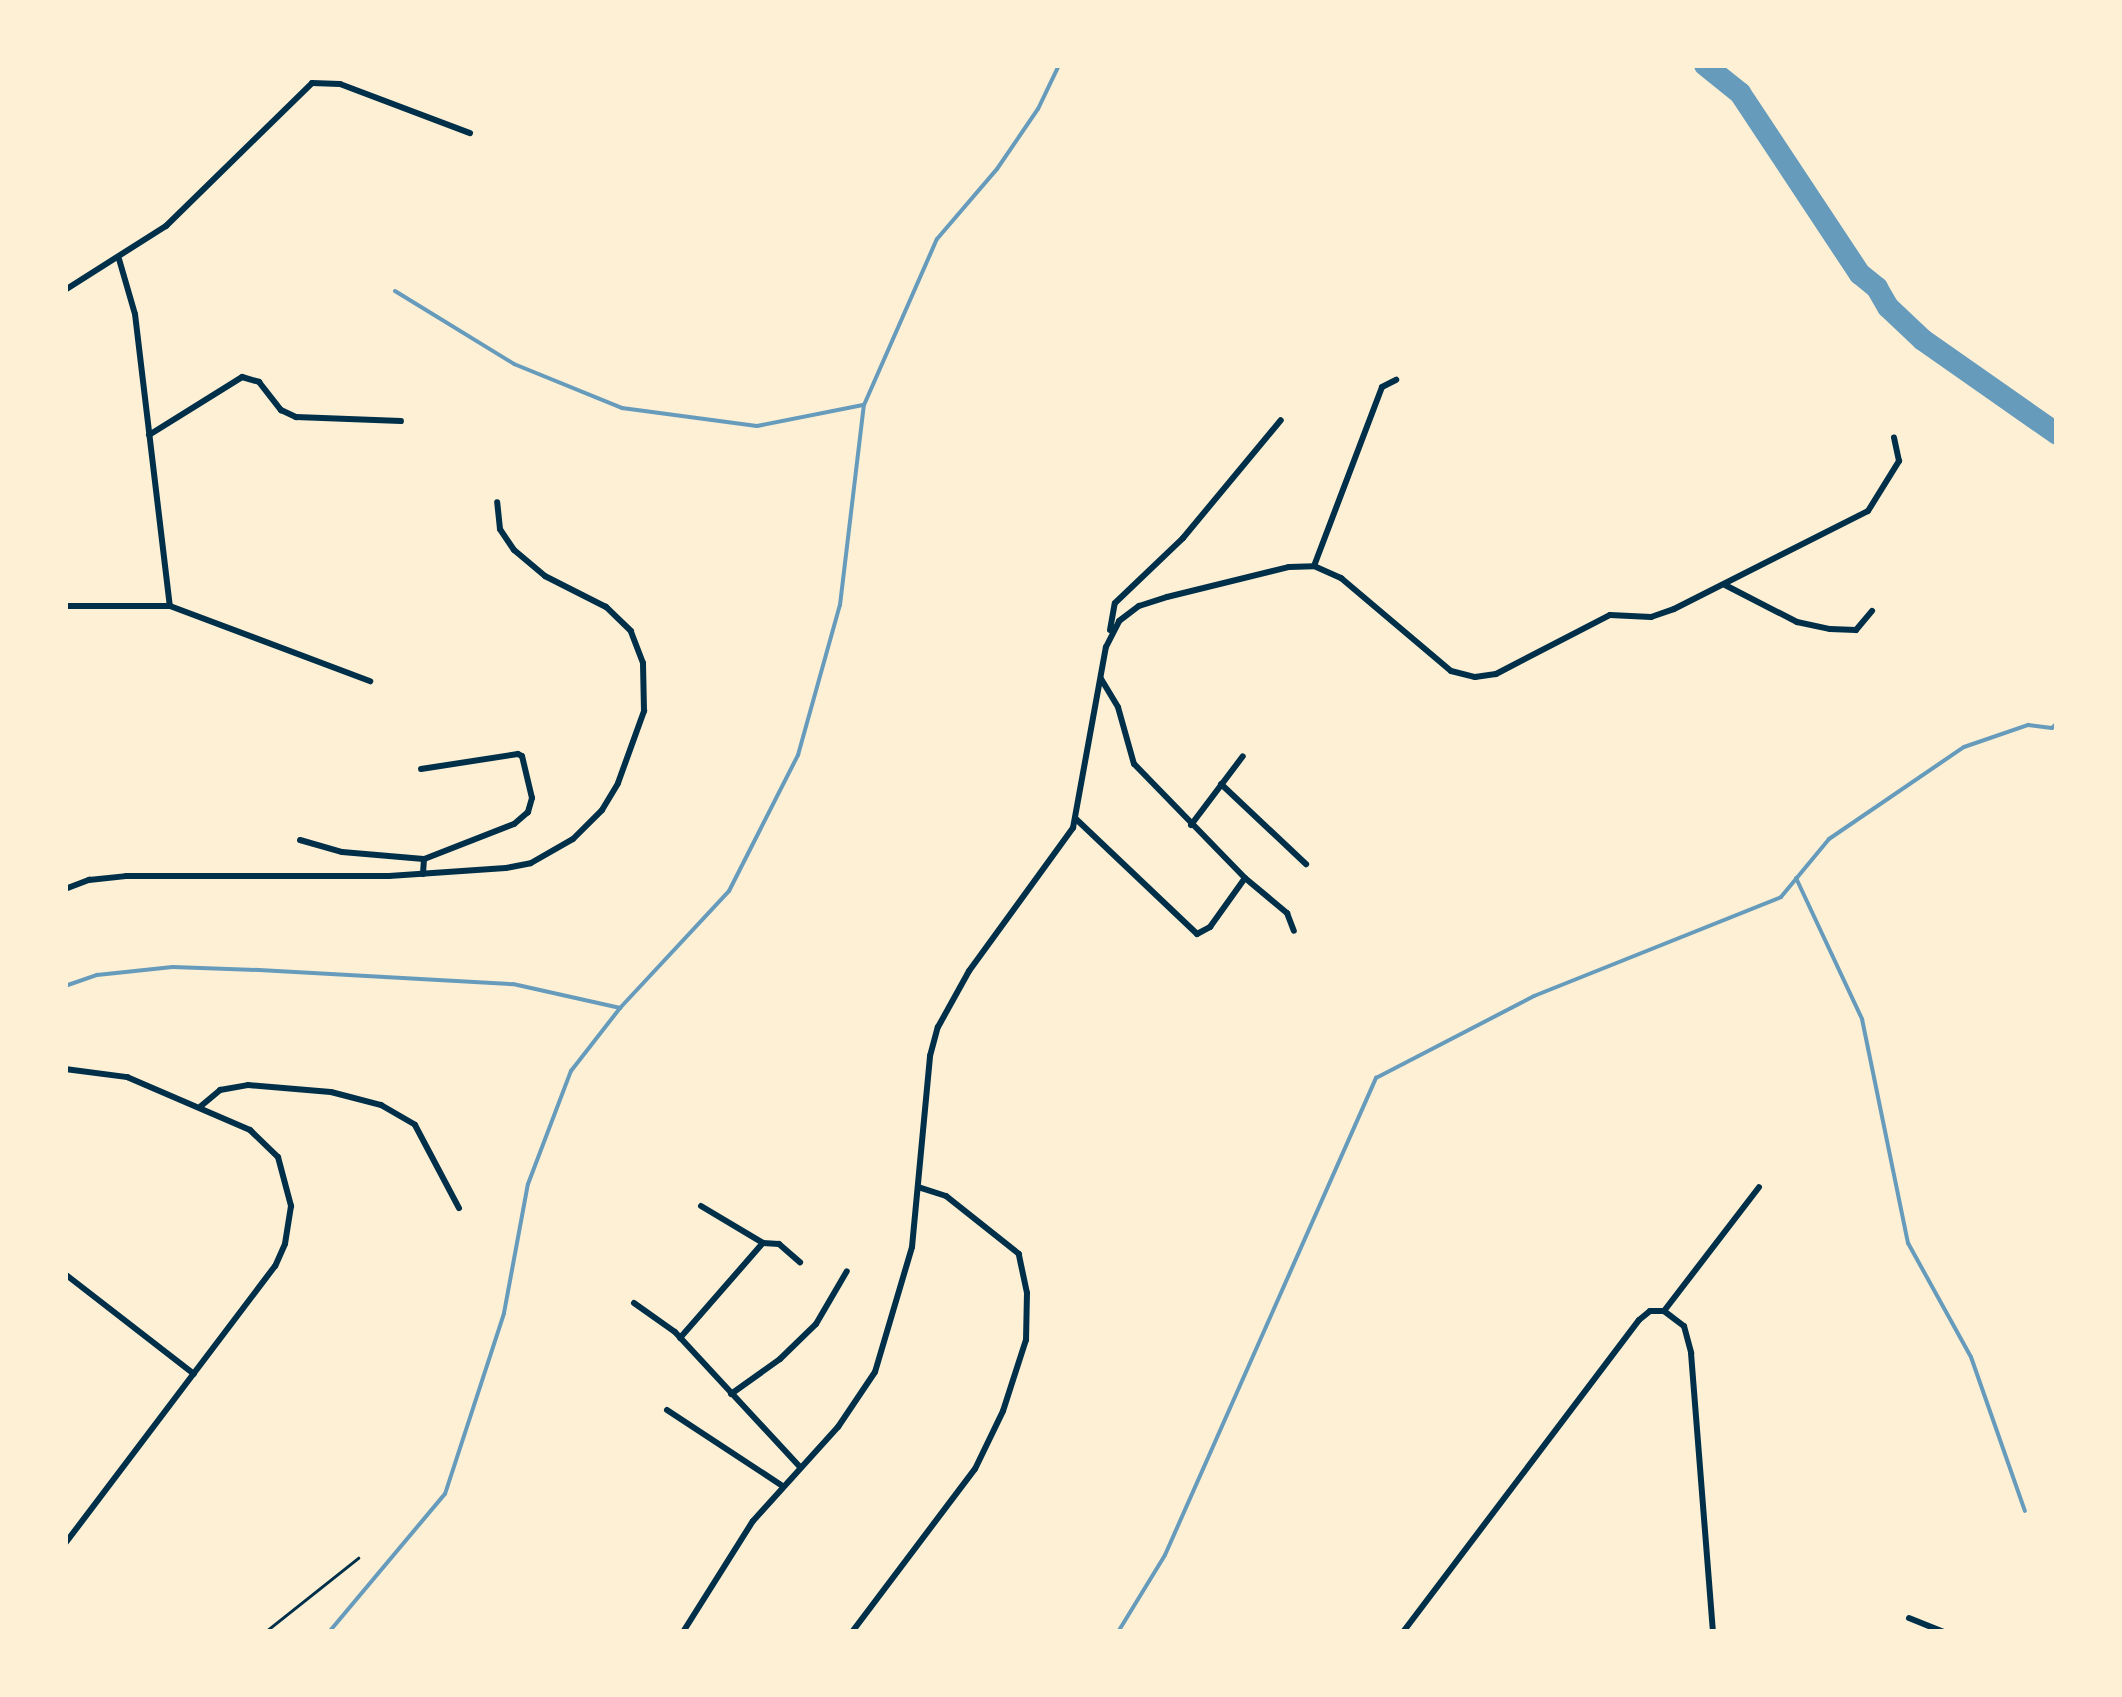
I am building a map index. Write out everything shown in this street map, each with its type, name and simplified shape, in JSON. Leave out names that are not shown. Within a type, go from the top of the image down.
[{"type":"street","points":[[65,290],[119,260],[166,226],[300,90],[318,81],[340,84],[470,133]]},
{"type":"street","points":[[119,260],[135,314],[170,606]]},
{"type":"street","points":[[149,435],[242,377],[260,382],[281,410],[296,417],[401,420]]},
{"type":"street","points":[[1314,566],[1382,387],[1396,380]]},
{"type":"street","points":[[683,1632],[782,1485],[851,1411],[875,1372],[906,1274],[930,1056],[938,1027],[969,972],[1064,844],[1076,819],[1115,603],[1176,546],[1281,420]]},
{"type":"street","points":[[1110,632],[1126,615],[1156,600],[1289,567],[1314,566],[1341,578],[1436,660],[1464,676],[1496,674],[1610,615],[1651,618],[1873,508],[1900,457],[1894,438]]},
{"type":"street","points":[[65,889],[89,880],[126,876],[423,874],[520,866],[573,839],[612,794],[640,728],[646,679],[630,631],[606,607],[526,562],[500,528],[497,502]]},
{"type":"street","points":[[1724,584],[1797,622],[1830,629],[1856,630],[1872,610]]},
{"type":"street","points":[[65,606],[170,606],[370,680]]},
{"type":"street","points":[[1101,678],[1118,708],[1134,764],[1245,878],[1287,913],[1294,931]]},
{"type":"street","points":[[300,840],[354,854],[424,859],[514,824],[528,812],[532,798],[522,756],[518,754],[421,769]]},
{"type":"street","points":[[1192,825],[1242,756]]},
{"type":"street","points":[[1220,784],[1306,864]]},
{"type":"street","points":[[1076,819],[1197,934],[1210,927],[1245,878]]},
{"type":"street","points":[[423,874],[424,859]]},
{"type":"street","points":[[65,1069],[127,1077],[250,1130],[273,1150],[285,1174],[290,1220],[275,1266],[65,1544]]},
{"type":"street","points":[[201,1106],[217,1092],[238,1085],[331,1092],[381,1105],[415,1124],[459,1208]]},
{"type":"street","points":[[852,1632],[975,1469],[1003,1412],[1026,1340],[1027,1293],[1019,1254],[946,1196],[918,1187]]},
{"type":"street","points":[[1403,1632],[1626,1336],[1646,1314],[1664,1310],[1759,1187]]},
{"type":"street","points":[[701,1206],[763,1243],[779,1244],[800,1262]]},
{"type":"street","points":[[680,1338],[763,1243]]},
{"type":"street","points":[[731,1394],[780,1360],[816,1324],[847,1270]]},
{"type":"street","points":[[65,1274],[194,1374]]},
{"type":"street","points":[[634,1303],[680,1338],[800,1466]]},
{"type":"street","points":[[1664,1310],[1684,1326],[1691,1353],[1714,1632]]},
{"type":"street","points":[[667,1410],[782,1485]]},
{"type":"street","points":[[1909,1618],[1943,1632]]},
{"type":"path","points":[[265,1632],[358,1558]]},
{"type":"waterway","points":[[329,1632],[445,1494],[504,1313],[528,1184],[571,1071],[620,1008],[729,891],[798,755],[840,605],[864,405],[937,239],[997,169],[1038,109],[1059,65]]},
{"type":"waterway","points":[[1705,65],[1740,93],[1860,274],[1877,288],[1888,307],[1923,340],[2057,434]]},
{"type":"waterway","points":[[395,291],[514,364],[622,408],[757,426],[863,405]]},
{"type":"waterway","points":[[1118,1632],[1165,1555],[1376,1078],[1534,996],[1781,897],[1829,839],[1964,747],[2028,725],[2052,728],[2057,723]]},
{"type":"waterway","points":[[1796,878],[1862,1019],[1908,1243],[1971,1357],[2025,1511]]},
{"type":"waterway","points":[[65,986],[97,975],[173,967],[259,970],[513,984],[620,1008]]}]
